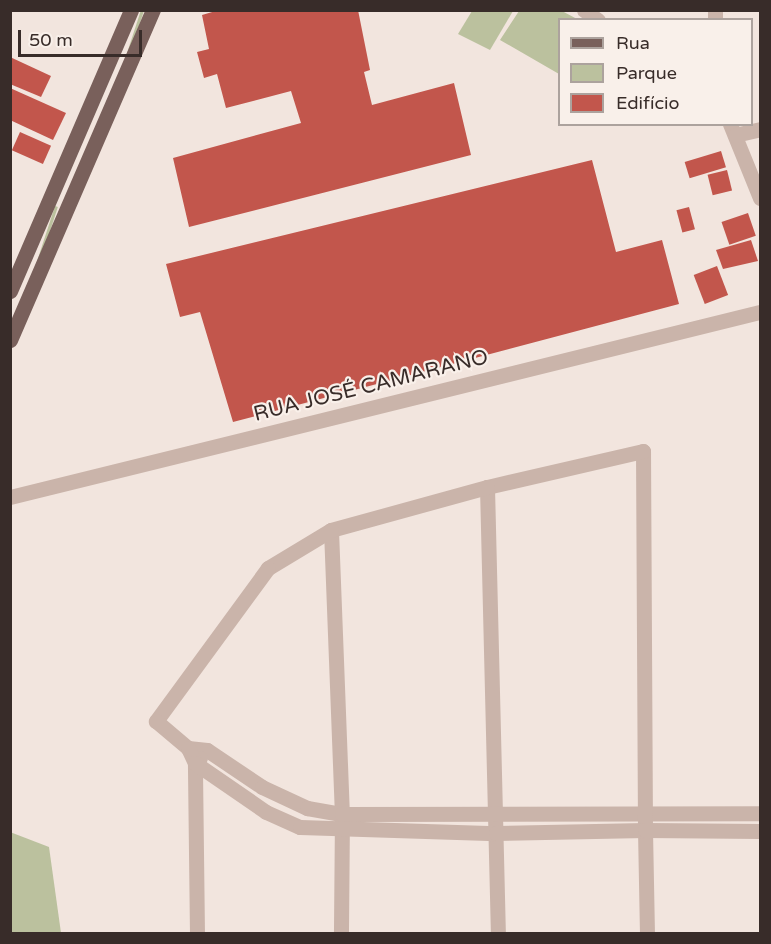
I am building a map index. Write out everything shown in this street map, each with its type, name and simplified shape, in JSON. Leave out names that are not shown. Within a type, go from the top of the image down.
[{"type":"main road","points":[[10,291],[131,10]]},
{"type":"main road","points":[[10,340],[153,10]]},
{"type":"main road","points":[[65,164],[84,172]]},
{"type":"street","points":[[760,129],[732,130],[760,198]]},
{"type":"street","name":"RUA JOSÉ CAMARANO","points":[[10,498],[760,312]]},
{"type":"street","points":[[741,315],[760,319]]},
{"type":"street","points":[[196,933],[195,763],[188,748],[156,721],[268,568],[331,530],[487,487],[643,451],[647,933]]},
{"type":"street","points":[[487,487],[498,933]]},
{"type":"street","points":[[331,530],[342,814],[340,831],[342,933]]},
{"type":"street","points":[[188,748],[207,750],[280,795],[307,808],[342,814],[760,813]]},
{"type":"street","points":[[195,763],[207,750]]},
{"type":"street","points":[[195,763],[266,812],[300,827],[340,831],[496,833],[645,830],[760,831]]},
{"type":"green space","points":[[141,10],[144,11],[104,133],[101,132]]},
{"type":"green space","points":[[472,11],[513,11],[490,50],[458,34]]},
{"type":"green space","points":[[519,11],[562,11],[575,18],[558,18],[558,73],[500,40]]},
{"type":"green space","points":[[55,206],[58,207],[24,312],[21,312]]},
{"type":"green space","points":[[10,832],[49,847],[61,933],[11,933]]},
{"type":"building","points":[[219,10],[358,10],[370,70],[364,72],[372,105],[454,83],[471,155],[189,227],[173,158],[301,123],[291,91],[226,108],[217,74],[204,78],[197,52],[209,49],[202,15]]},
{"type":"building","points":[[10,57],[51,76],[41,97],[10,84]]},
{"type":"building","points":[[10,88],[66,113],[53,140],[10,120]]},
{"type":"building","points":[[20,132],[51,146],[43,164],[12,150]]},
{"type":"building","points":[[721,151],[726,167],[690,178],[685,162]]},
{"type":"building","points":[[592,160],[616,252],[662,240],[679,304],[233,422],[200,312],[180,317],[166,264]]},
{"type":"building","points":[[727,170],[732,190],[713,195],[708,175]]},
{"type":"building","points":[[689,207],[695,229],[682,233],[676,210]]},
{"type":"building","points":[[748,213],[756,236],[729,245],[722,222]]},
{"type":"building","points":[[751,240],[758,261],[723,269],[716,250]]},
{"type":"building","points":[[717,266],[728,295],[705,304],[694,275]]}]
